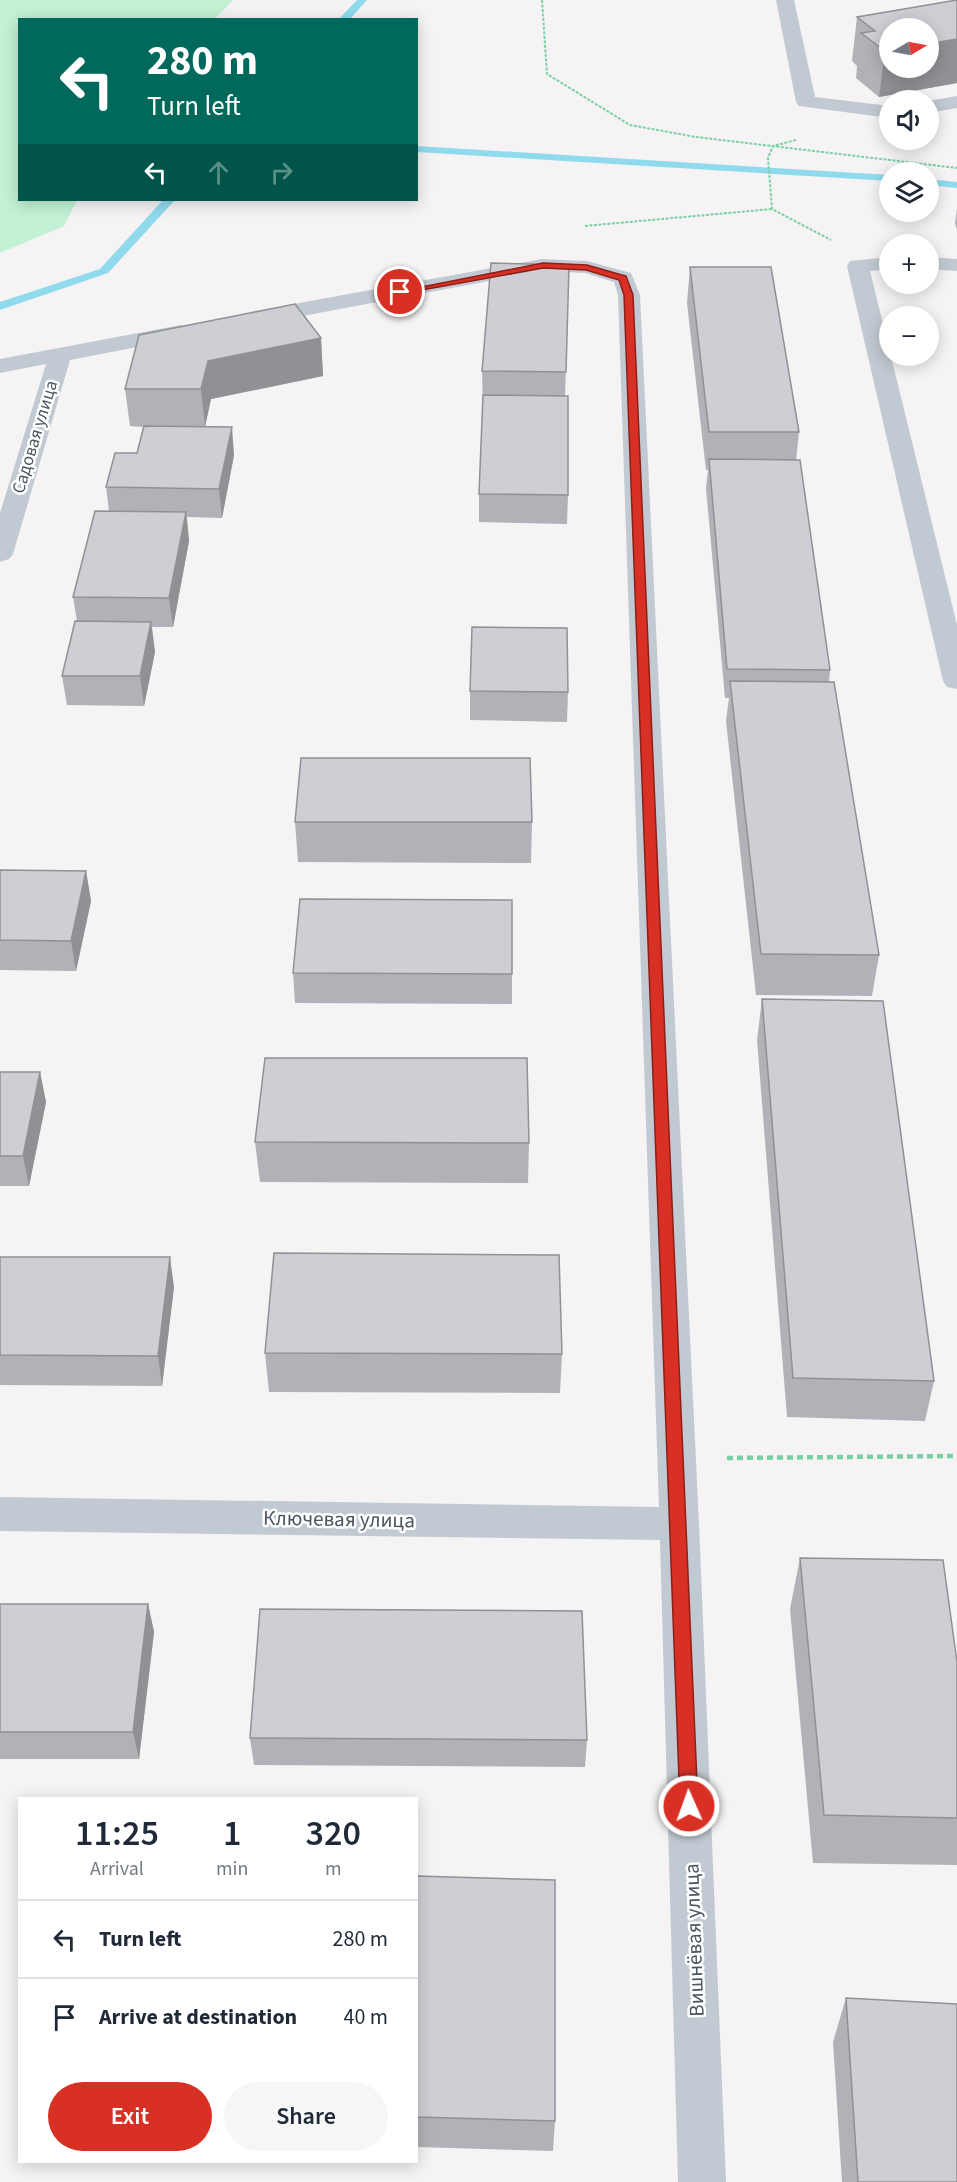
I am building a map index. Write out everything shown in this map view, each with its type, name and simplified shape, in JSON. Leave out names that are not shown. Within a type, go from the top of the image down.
[{"type":"street","points":[[785,0],[806,102],[879,111]]},
{"type":"street","points":[[939,105],[957,102]]},
{"type":"street","points":[[879,263],[858,266],[923,544],[955,664]]},
{"type":"street","points":[[939,264],[957,265]]},
{"type":"street","name":"Вишнёвая улица","points":[[235,322],[543,265],[587,267],[623,278],[628,295],[679,1524],[702,2182]]},
{"type":"street","points":[[0,366],[200,329]]},
{"type":"street","name":"Садовая улица","points":[[0,554],[60,355]]},
{"type":"street","name":"Ключевая улица","points":[[0,1514],[679,1524]]},
{"type":"path","points":[[542,0],[547,74],[630,125],[696,137],[957,168]]},
{"type":"path","points":[[768,158],[772,209]]},
{"type":"path","points":[[582,226],[772,209],[879,261]]},
{"type":"path","points":[[676,1459],[957,1455]]},
{"type":"green space","points":[[0,0],[233,0],[216,18],[18,18],[18,201],[76,201],[64,226],[0,253]]},
{"type":"building","points":[[957,0],[957,39],[939,42],[939,18],[879,18],[879,46],[861,33],[875,31],[857,17]]},
{"type":"building","points":[[491,263],[569,265],[566,372],[482,371]]},
{"type":"building","points":[[690,267],[771,267],[799,432],[709,432]]},
{"type":"building","points":[[295,304],[321,338],[208,361],[201,389],[125,389],[139,335]]},
{"type":"building","points":[[483,395],[568,396],[568,495],[479,494]]},
{"type":"building","points":[[144,426],[232,427],[219,489],[106,487],[115,453],[137,453]]},
{"type":"building","points":[[709,459],[800,460],[830,670],[727,669]]},
{"type":"building","points":[[95,511],[186,512],[169,598],[73,597]]},
{"type":"building","points":[[75,621],[151,622],[140,676],[62,676]]},
{"type":"building","points":[[472,627],[567,628],[568,692],[470,691]]},
{"type":"building","points":[[730,681],[834,682],[879,955],[761,954]]},
{"type":"building","points":[[301,758],[530,758],[532,822],[295,822]]},
{"type":"building","points":[[0,870],[86,871],[71,941],[0,940]]},
{"type":"building","points":[[300,899],[512,900],[512,974],[293,973]]},
{"type":"building","points":[[762,999],[883,1001],[934,1381],[793,1378]]},
{"type":"building","points":[[265,1058],[527,1058],[529,1143],[255,1142]]},
{"type":"building","points":[[0,1072],[40,1072],[23,1156],[0,1156]]},
{"type":"building","points":[[274,1253],[559,1255],[562,1354],[265,1353]]},
{"type":"building","points":[[0,1257],[170,1257],[158,1356],[0,1355]]},
{"type":"building","points":[[800,1558],[943,1560],[957,1662],[957,1818],[824,1815]]},
{"type":"building","points":[[0,1604],[148,1604],[133,1732],[0,1732]]},
{"type":"building","points":[[260,1609],[582,1611],[587,1740],[250,1738]]},
{"type":"building","points":[[418,1876],[555,1880],[555,2121],[418,2117]]},
{"type":"building","points":[[846,1998],[957,2004],[957,2182],[858,2182]]},
{"type":"waterway","points":[[345,18],[362,0]]},
{"type":"waterway","points":[[418,149],[879,177]]},
{"type":"waterway","points":[[939,183],[957,185]]},
{"type":"waterway","points":[[0,306],[104,271],[168,201]]},
{"type":"route","points":[[400,292],[543,265],[587,267],[623,278],[628,295],[689,1806]]}]
